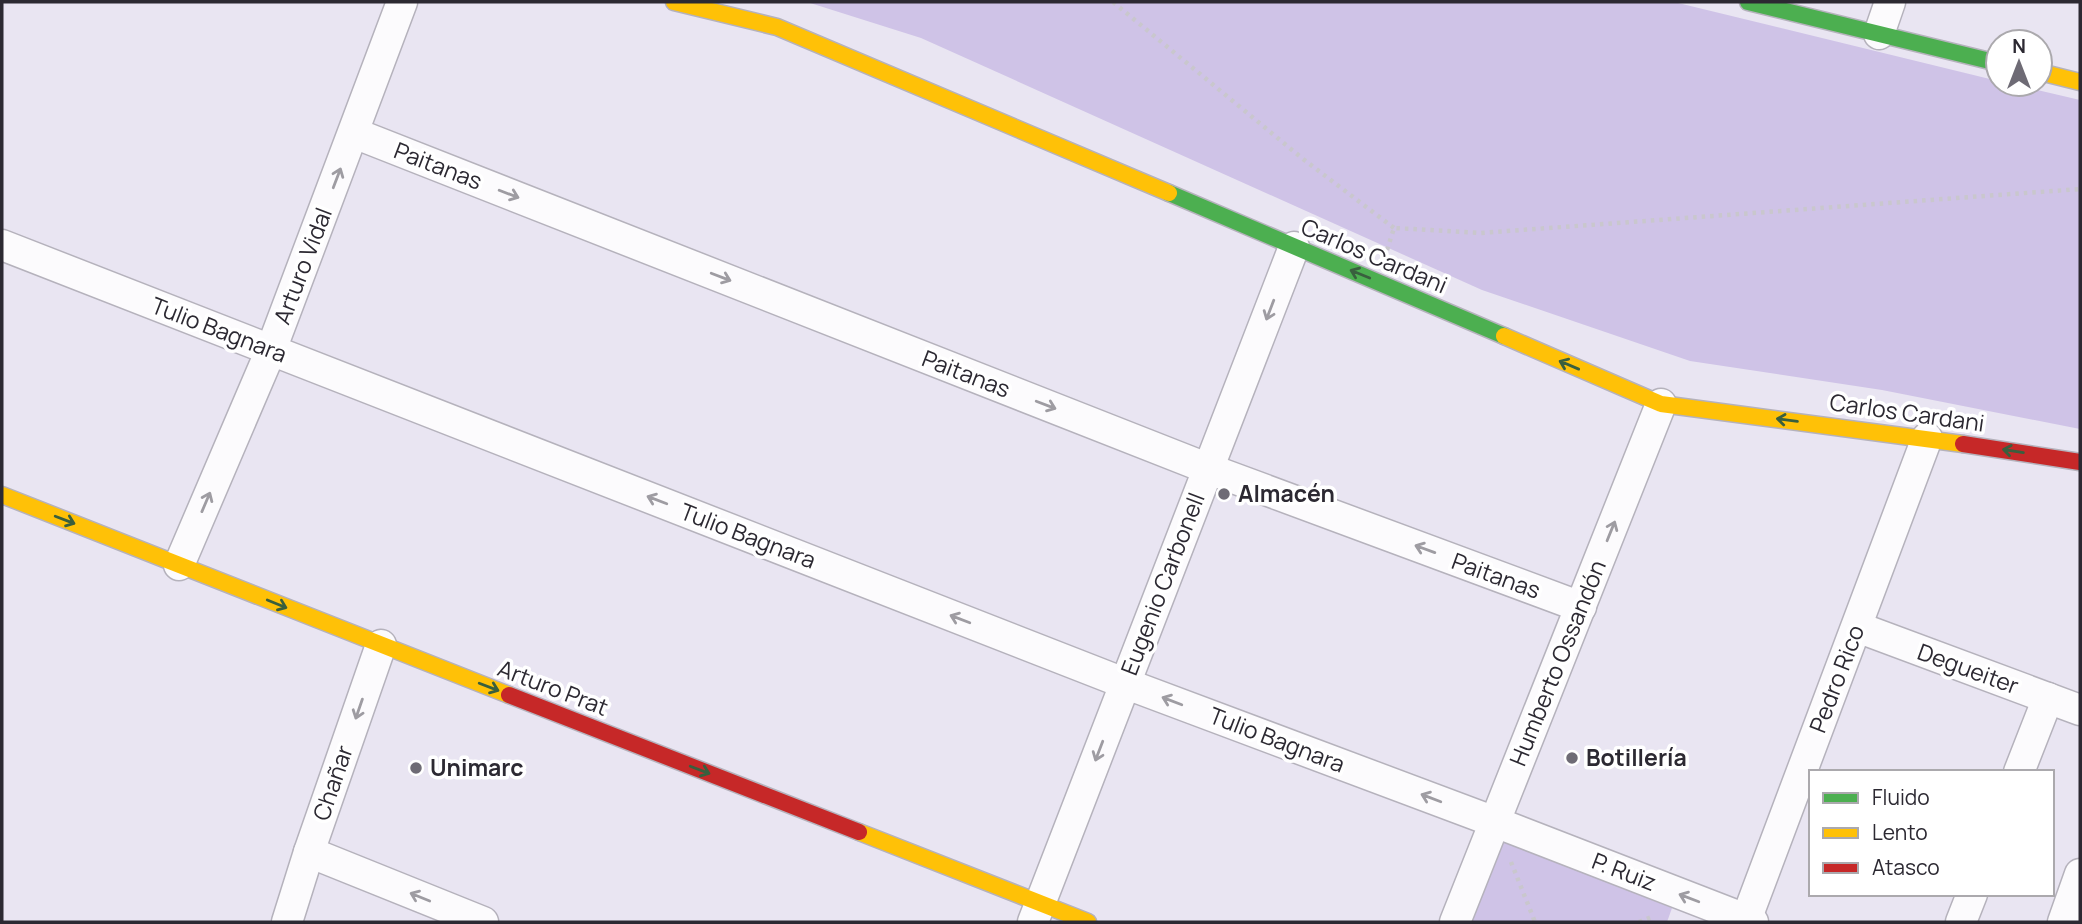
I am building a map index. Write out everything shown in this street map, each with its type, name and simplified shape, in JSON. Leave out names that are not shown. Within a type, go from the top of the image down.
[{"type":"main road","name":"Carlos Cardani","points":[[674,2],[777,27],[1378,281],[1661,404],[1927,438],[2080,462]]},
{"type":"main road","points":[[1748,2],[1984,59]]},
{"type":"main road","points":[[2054,76],[2080,82]]},
{"type":"main road","name":"Arturo Prat","points":[[4,504],[179,565],[1037,913],[1088,922]]},
{"type":"street","name":"Arturo Vidal","points":[[179,565],[271,350],[402,2]]},
{"type":"street","points":[[1879,34],[1890,2]]},
{"type":"street","name":"Paitanas","points":[[354,133],[1209,469],[1581,607]]},
{"type":"street","name":"Tulio Bagnara","points":[[2,245],[1124,683],[1495,822]]},
{"type":"street","name":"Eugenio Carbonell","points":[[1037,913],[1294,247]]},
{"type":"street","name":"Humberto Ossandón","points":[[1455,922],[1661,404]]},
{"type":"street","name":"Pedro Rico","points":[[1749,921],[1927,438]]},
{"type":"street","name":"Degueiter","points":[[1857,628],[2080,710]]},
{"type":"street","name":"Chañar","points":[[287,922],[381,645]]},
{"type":"street","points":[[2020,770],[2048,698]]},
{"type":"street","name":"P. Ruiz","points":[[1495,822],[1749,921]]},
{"type":"street","points":[[309,852],[483,922]]},
{"type":"street","points":[[2063,922],[2080,874]]},
{"type":"street","points":[[1961,922],[1971,896]]},
{"type":"path","points":[[1113,2],[1303,159],[1394,228],[1480,233],[2080,189]]},
{"type":"path","points":[[1378,281],[1394,228]]},
{"type":"path","points":[[1495,822],[1535,922]]},
{"type":"shaded area","points":[[807,2],[1674,2],[1984,78],[1984,98],[2054,98],[2054,94],[2080,100],[2080,429],[1882,390],[1690,361],[1482,290],[921,38]]},
{"type":"shaded area","points":[[1499,839],[1672,908],[1667,922],[1465,922]]},
{"type":"traffic: fast","points":[[1748,2],[1984,60]]},
{"type":"traffic: fast","points":[[1169,193],[1504,336]]},
{"type":"traffic: slow","points":[[674,2],[777,27],[1169,193]]},
{"type":"traffic: slow","points":[[2054,76],[2080,82]]},
{"type":"traffic: slow","points":[[1504,336],[1661,404],[1963,444]]},
{"type":"traffic: slow","points":[[2,495],[509,695]]},
{"type":"traffic: slow","points":[[859,832],[1088,922]]},
{"type":"traffic: jam","points":[[1963,444],[2080,462]]},
{"type":"traffic: jam","points":[[509,695],[859,832]]},
{"type":"place","name":"Almacén","points":[[1224,494]]},
{"type":"place","name":"Botillería","points":[[1572,758]]},
{"type":"place","name":"Unimarc","points":[[416,768]]}]
